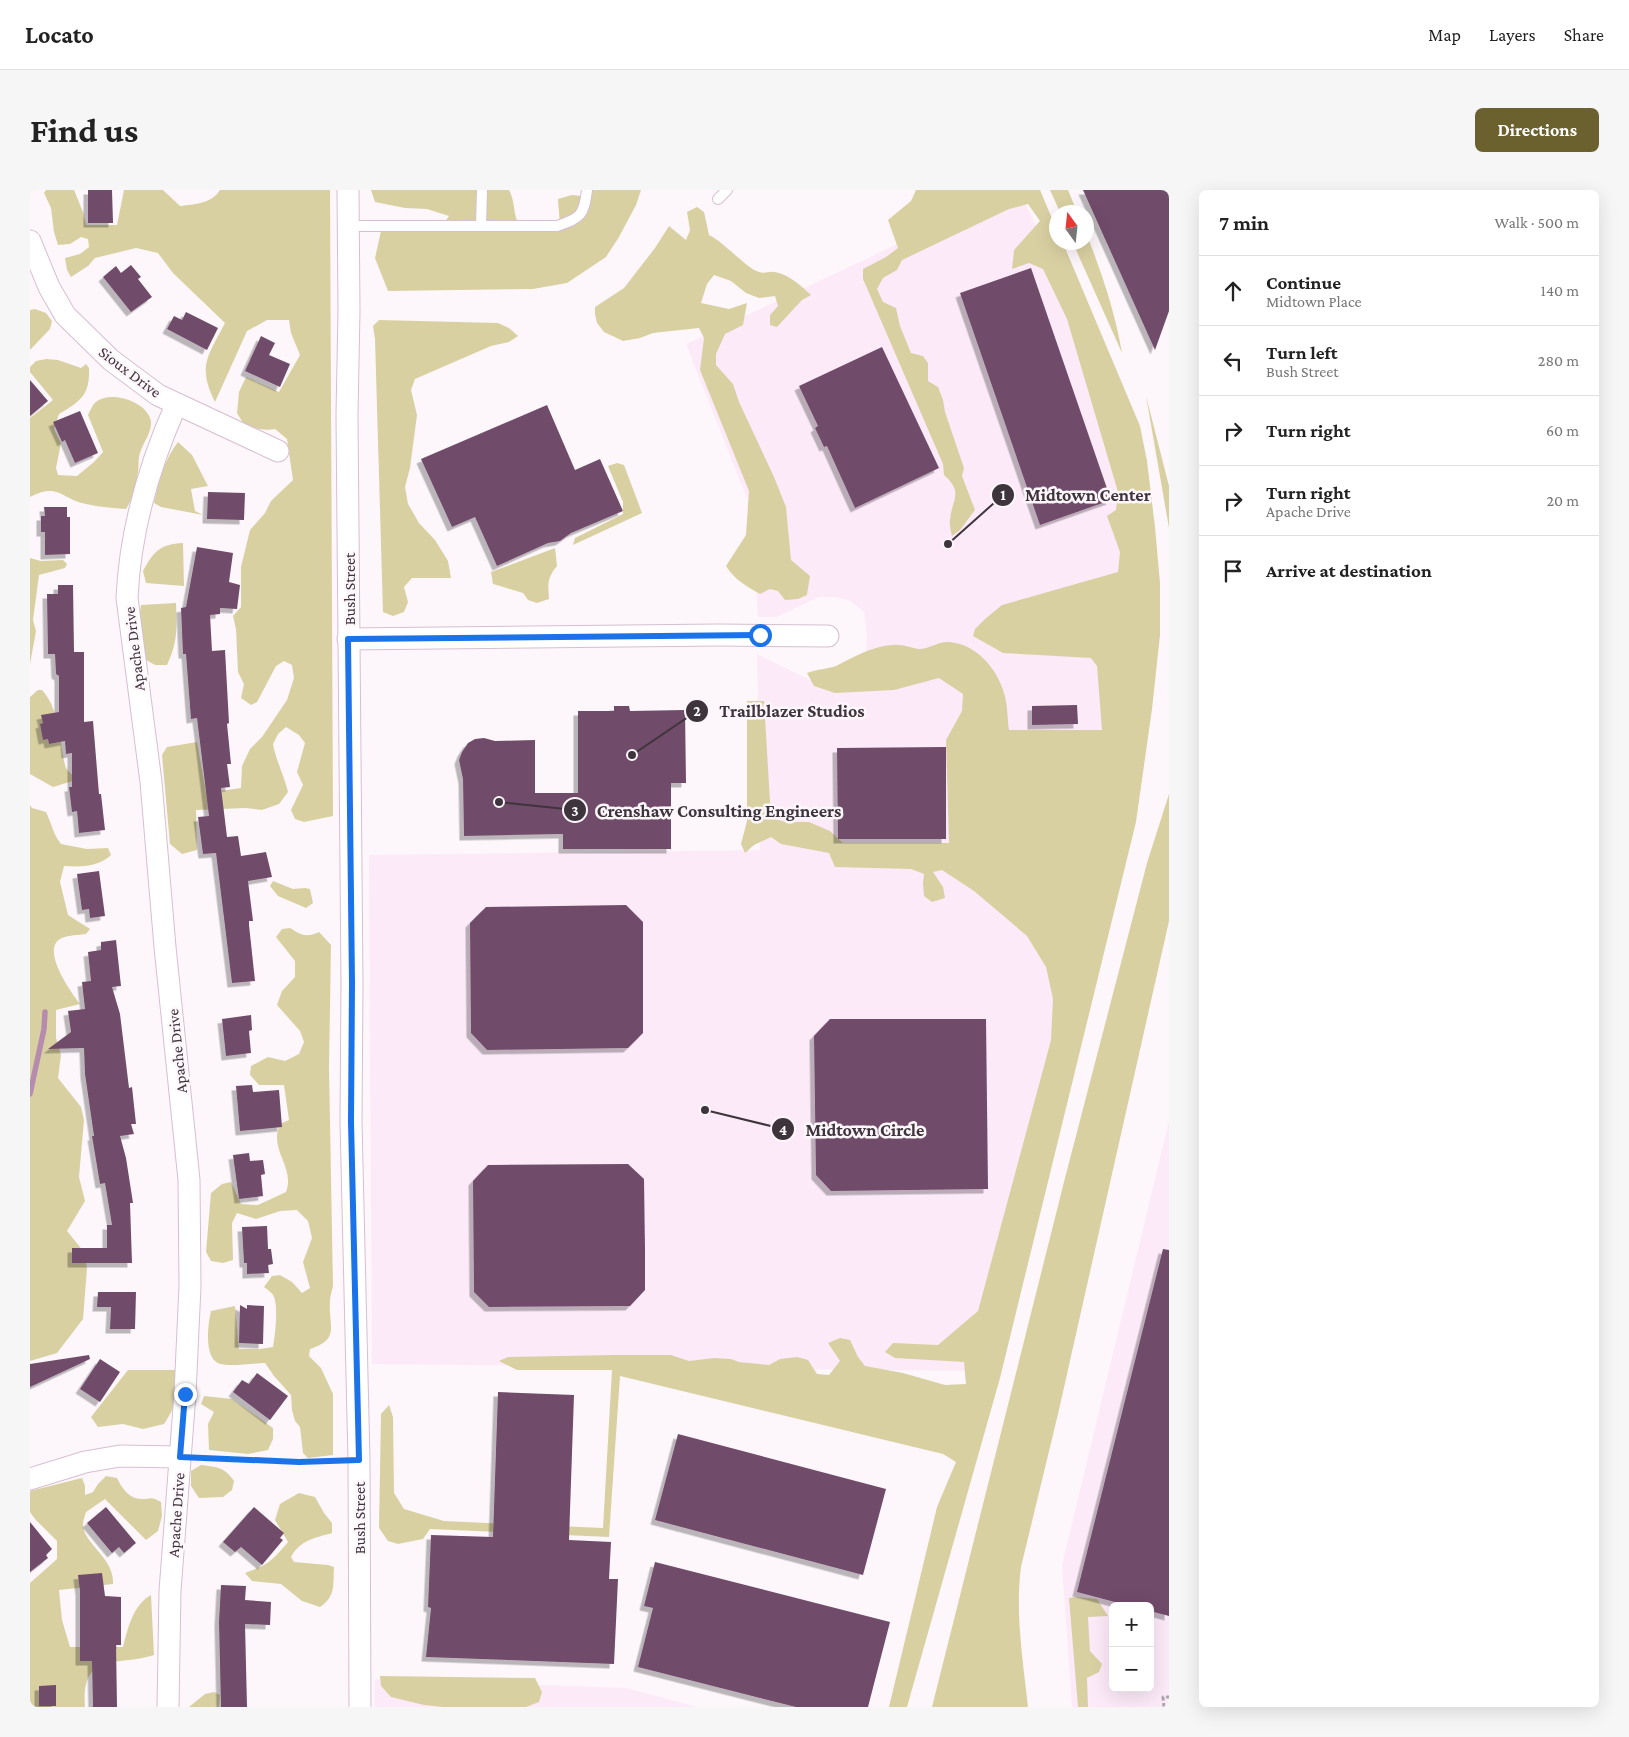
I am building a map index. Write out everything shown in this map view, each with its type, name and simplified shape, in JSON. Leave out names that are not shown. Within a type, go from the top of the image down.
[{"type":"street","name":"Bush Street","points":[[348,190],[347,416],[352,983],[351,1122],[359,1460],[360,1707]]},
{"type":"street","name":"Sioux Drive","points":[[30,241],[49,287],[64,315],[111,360],[137,381],[176,405],[278,451]]},
{"type":"street","name":"Apache Drive","points":[[168,1707],[170,1590],[178,1501],[190,1293],[190,1180],[165,947],[151,782],[128,598],[129,571],[152,463],[176,405]]},
{"type":"street","points":[[348,639],[719,635],[828,636]]},
{"type":"street","points":[[30,1479],[84,1462],[120,1456],[180,1457]]},
{"type":"lane","points":[[481,226],[482,190]]},
{"type":"lane","points":[[349,226],[557,226],[574,221],[585,209],[587,190]]},
{"type":"lane","points":[[718,199],[727,190]]},
{"type":"path","points":[[180,1457],[290,1462],[359,1460]]},
{"type":"path","points":[[1164,1707],[1163,1697],[1169,1697]]},
{"type":"shaded area","points":[[46,190],[74,190],[86,225],[117,225],[124,190],[163,190],[180,206],[207,201],[220,190],[330,190],[333,816],[304,822],[295,819],[291,810],[303,785],[297,772],[305,743],[299,735],[286,727],[278,734],[273,744],[288,792],[279,804],[262,810],[246,808],[196,810],[197,850],[182,854],[170,844],[162,755],[167,747],[197,742],[206,793],[241,788],[242,766],[250,749],[262,737],[287,700],[294,678],[292,665],[284,661],[276,666],[257,702],[251,705],[241,698],[244,684],[238,672],[236,629],[233,616],[241,607],[241,567],[250,530],[265,513],[271,501],[293,480],[287,439],[275,429],[245,426],[237,413],[239,392],[246,377],[279,392],[300,355],[291,333],[289,320],[267,320],[247,331],[215,402],[207,379],[207,361],[225,323],[173,273],[158,253],[136,248],[95,258],[88,266],[71,277],[67,270],[65,258],[80,254],[89,247],[88,239],[81,237],[70,244],[58,245],[54,232],[51,208],[44,193]]},
{"type":"shaded area","points":[[371,190],[509,190],[515,215],[523,229],[548,232],[558,228],[558,199],[572,195],[590,197],[592,190],[641,190],[636,205],[606,257],[567,283],[533,289],[388,291],[375,258],[381,231],[440,229],[449,216],[427,209],[405,208],[375,202]]},
{"type":"shaded area","points":[[916,190],[1040,190],[1049,211],[1049,250],[1066,250],[1140,426],[1147,461],[1155,527],[1160,583],[1160,635],[1136,822],[1000,1378],[907,1707],[889,1707],[937,1507],[956,1462],[943,1454],[620,1376],[609,1537],[430,1529],[423,1539],[398,1544],[388,1541],[379,1528],[381,1414],[389,1405],[393,1417],[394,1493],[404,1509],[444,1521],[603,1528],[612,1370],[517,1370],[499,1361],[508,1357],[671,1355],[689,1361],[714,1358],[769,1365],[780,1359],[797,1357],[808,1360],[817,1374],[829,1375],[840,1361],[828,1343],[840,1338],[850,1340],[858,1357],[865,1366],[903,1373],[945,1385],[966,1384],[964,1362],[895,1358],[885,1352],[893,1343],[938,1345],[978,1311],[1051,1040],[1053,999],[1046,967],[1027,936],[974,891],[942,870],[933,872],[943,887],[945,898],[932,902],[924,896],[924,874],[911,869],[835,867],[829,853],[781,844],[771,837],[754,845],[745,853],[741,844],[747,821],[747,701],[764,701],[771,818],[786,822],[809,822],[830,831],[843,843],[949,843],[946,740],[962,711],[963,694],[939,678],[894,690],[835,693],[814,686],[807,673],[836,666],[870,650],[893,645],[919,649],[945,642],[968,647],[991,666],[1001,684],[1007,707],[1009,730],[1102,730],[1097,666],[1091,658],[1003,653],[973,636],[975,629],[1002,605],[1118,572],[1120,552],[1107,516],[1116,510],[1118,492],[1067,319],[1043,269],[1029,263],[1012,269],[1014,250],[1040,221],[1028,204],[1009,209],[902,260],[897,270],[883,278],[877,289],[883,302],[896,308],[900,326],[911,353],[923,356],[928,363],[928,381],[938,387],[964,468],[962,476],[975,510],[960,530],[952,536],[950,522],[955,496],[954,487],[944,475],[943,464],[863,279],[863,269],[886,257],[898,248],[888,220],[911,201]]},
{"type":"shaded area","points":[[1012,190],[1019,190],[1120,406],[1141,682],[976,1371],[372,1364],[369,855],[760,850],[757,654],[810,680],[832,684],[866,657],[867,636],[864,612],[849,600],[819,597],[777,617],[758,617],[749,503],[686,344]]},
{"type":"shaded area","points":[[1050,190],[1068,190],[1074,205],[1057,205]]},
{"type":"shaded area","points":[[697,207],[704,212],[709,235],[748,266],[761,273],[775,272],[786,276],[811,295],[802,300],[777,327],[770,325],[770,315],[778,306],[775,296],[759,298],[746,293],[731,281],[714,275],[707,284],[701,303],[729,309],[747,303],[743,325],[725,334],[716,354],[716,365],[733,384],[739,402],[786,507],[791,560],[810,576],[807,595],[798,599],[785,600],[778,591],[770,589],[760,594],[737,579],[726,566],[746,535],[749,491],[700,370],[704,338],[699,328],[653,333],[623,341],[604,332],[597,323],[595,307],[624,288],[655,248],[669,226],[686,240],[690,230],[687,212]]},
{"type":"shaded area","points":[[1076,250],[1093,250],[1108,293],[1122,353]]},
{"type":"shaded area","points":[[35,309],[46,313],[52,321],[50,329],[30,350],[30,310]]},
{"type":"shaded area","points":[[379,320],[498,323],[509,328],[518,336],[509,342],[491,346],[415,379],[411,390],[417,415],[410,468],[405,487],[408,504],[419,523],[435,540],[448,561],[451,578],[412,578],[404,587],[408,602],[404,612],[393,616],[383,612],[375,339],[373,326]]},
{"type":"shaded area","points":[[46,359],[58,360],[81,368],[86,364],[89,368],[86,391],[78,401],[59,414],[54,429],[61,443],[56,468],[58,475],[77,476],[103,452],[88,415],[96,402],[110,397],[118,397],[136,403],[148,414],[151,421],[150,430],[140,453],[135,487],[131,501],[126,509],[101,507],[78,502],[54,491],[47,491],[30,497],[30,418],[53,400],[30,372],[30,367],[36,361]]},
{"type":"shaded area","points":[[1146,396],[1169,486],[1169,528]]},
{"type":"shaded area","points":[[178,442],[192,455],[208,486],[191,489],[195,511],[203,515],[161,507],[154,503],[166,463]]},
{"type":"shaded area","points":[[617,463],[624,465],[642,513],[573,545],[575,538],[623,514],[623,502],[608,466]]},
{"type":"shaded area","points":[[183,543],[184,586],[146,583],[143,571],[154,554],[168,545]]},
{"type":"shaded area","points":[[555,548],[557,566],[551,574],[549,581],[549,599],[537,603],[528,600],[523,593],[493,584],[491,572]]},
{"type":"shaded area","points":[[30,558],[41,561],[63,560],[67,564],[65,568],[39,575],[33,620],[36,631],[30,664]]},
{"type":"shaded area","points":[[176,603],[176,634],[171,657],[167,665],[155,665],[141,657],[141,605]]},
{"type":"shaded area","points":[[38,690],[42,690],[48,698],[56,716],[66,767],[76,780],[53,787],[30,774],[30,697]]},
{"type":"shaded area","points":[[1169,794],[1169,921],[1058,1414],[1021,1567],[1019,1620],[1028,1707],[932,1707],[1065,1178],[1147,863]]},
{"type":"shaded area","points":[[30,805],[32,808],[46,812],[61,844],[87,849],[108,848],[111,855],[95,864],[64,866],[60,882],[68,915],[90,929],[86,934],[62,938],[56,943],[54,951],[59,970],[80,1004],[56,1010],[56,1038],[61,1055],[58,1078],[81,1107],[84,1120],[79,1177],[85,1201],[67,1231],[84,1252],[87,1268],[83,1319],[57,1353],[30,1361]]},
{"type":"shaded area","points":[[273,881],[293,889],[310,889],[313,903],[306,908],[278,896],[270,886]]},
{"type":"shaded area","points":[[290,928],[304,935],[319,932],[331,945],[329,1067],[333,1286],[330,1299],[331,1331],[326,1341],[310,1349],[309,1356],[321,1368],[333,1394],[333,1455],[308,1458],[303,1453],[300,1427],[295,1421],[291,1395],[265,1363],[221,1364],[211,1356],[208,1341],[211,1311],[235,1306],[239,1349],[273,1347],[276,1306],[273,1295],[264,1287],[272,1276],[280,1275],[292,1282],[302,1293],[310,1288],[303,1262],[312,1238],[308,1221],[297,1210],[280,1211],[256,1219],[237,1213],[232,1223],[233,1260],[223,1263],[211,1261],[206,1252],[211,1193],[222,1184],[231,1182],[241,1204],[258,1205],[286,1192],[288,1177],[277,1143],[280,1124],[289,1120],[284,1085],[259,1085],[250,1075],[251,1066],[268,1057],[285,1061],[299,1054],[304,1042],[300,1031],[277,1005],[282,991],[295,977],[295,961],[276,937],[282,929]]},
{"type":"shaded area","points":[[1169,1121],[1169,1707],[1072,1707],[1062,1565]]},
{"type":"shaded area","points":[[128,1370],[183,1370],[177,1398],[164,1424],[143,1429],[123,1424],[98,1427],[91,1417]]},
{"type":"shaded area","points":[[204,1396],[232,1399],[273,1428],[273,1439],[268,1450],[248,1454],[209,1450],[208,1424],[214,1412],[201,1404]]},
{"type":"shaded area","points":[[201,1465],[224,1470],[234,1481],[232,1490],[223,1497],[199,1498],[191,1486],[191,1471]]},
{"type":"shaded area","points":[[106,1476],[117,1478],[124,1489],[137,1499],[153,1498],[161,1502],[162,1516],[158,1531],[146,1540],[105,1499],[86,1512],[83,1522],[84,1531],[109,1566],[113,1584],[59,1590],[62,1620],[70,1647],[123,1647],[129,1625],[136,1611],[145,1599],[151,1595],[154,1655],[104,1664],[96,1669],[89,1677],[85,1689],[85,1707],[30,1707],[30,1583],[57,1559],[57,1541],[30,1512],[30,1491],[82,1478],[85,1486],[85,1495],[93,1492]]},
{"type":"shaded area","points":[[299,1493],[315,1497],[332,1523],[332,1533],[303,1543],[291,1557],[294,1562],[334,1567],[333,1590],[329,1599],[320,1607],[302,1601],[281,1584],[252,1581],[245,1573],[269,1562],[288,1542],[275,1520],[280,1504]]},
{"type":"shaded area","points":[[1069,1598],[1097,1599],[1108,1616],[1088,1617],[1090,1651],[1102,1664],[1099,1672],[1087,1678],[1088,1707],[1078,1707]]},
{"type":"shaded area","points":[[380,1676],[535,1678],[542,1692],[539,1702],[526,1707],[443,1707],[424,1705],[391,1697],[381,1686]]},
{"type":"shaded area","points":[[375,1679],[626,1688],[697,1707],[375,1707]]},
{"type":"shaded area","points":[[214,1692],[220,1695],[219,1707],[189,1707],[205,1694]]},
{"type":"building","points":[[88,190],[112,190],[113,223],[88,223]]},
{"type":"building","points":[[1083,190],[1169,190],[1169,311],[1155,350],[1094,214],[1094,205],[1090,205]]},
{"type":"building","points":[[131,265],[141,277],[138,279],[152,297],[131,312],[103,277],[116,266],[121,273]]},
{"type":"building","points":[[1031,268],[1111,500],[1040,525],[960,293]]},
{"type":"building","points":[[186,312],[218,328],[207,350],[167,329],[174,316],[182,320]]},
{"type":"building","points":[[261,336],[275,343],[269,355],[290,364],[280,387],[245,371]]},
{"type":"building","points":[[882,347],[939,468],[855,508],[827,446],[824,447],[815,428],[818,426],[799,386]]},
{"type":"building","points":[[30,380],[48,401],[30,416]]},
{"type":"building","points":[[547,405],[575,470],[600,459],[623,511],[571,533],[560,541],[548,543],[497,566],[475,517],[452,527],[421,459]]},
{"type":"building","points":[[80,411],[98,453],[75,463],[65,440],[62,442],[53,422]]},
{"type":"building","points":[[208,492],[245,493],[244,520],[207,519]]},
{"type":"building","points":[[44,507],[67,507],[67,517],[70,517],[70,554],[45,555],[45,532],[41,532],[41,516],[45,516]]},
{"type":"building","points":[[197,547],[233,553],[229,582],[240,585],[237,609],[220,608],[220,614],[210,615],[212,651],[225,650],[229,723],[227,724],[231,764],[227,764],[230,787],[221,788],[227,837],[238,836],[241,856],[266,852],[272,877],[248,881],[253,921],[249,921],[249,925],[255,981],[232,983],[216,853],[203,854],[198,817],[209,816],[197,718],[191,719],[186,654],[183,654],[181,608],[186,607]]},
{"type":"building","points":[[58,585],[73,585],[74,652],[84,652],[84,722],[93,721],[99,794],[101,794],[105,830],[79,833],[77,811],[72,812],[69,787],[72,787],[72,753],[66,754],[65,741],[49,744],[48,739],[43,740],[40,724],[43,723],[41,715],[59,712],[59,676],[56,674],[55,654],[48,654],[47,594],[58,594]]},
{"type":"building","points":[[1077,705],[1078,724],[1032,725],[1032,706]]},
{"type":"building","points":[[614,706],[629,706],[630,711],[685,710],[686,783],[671,783],[671,849],[563,849],[563,834],[464,836],[463,779],[459,760],[468,743],[475,739],[484,738],[495,741],[535,740],[535,793],[578,793],[578,711],[614,711]]},
{"type":"building","points":[[946,747],[946,839],[838,839],[837,748]]},
{"type":"building","points":[[99,871],[105,916],[90,918],[89,909],[82,910],[77,874]]},
{"type":"building","points":[[626,905],[643,922],[643,1033],[628,1048],[487,1050],[471,1033],[470,923],[486,907]]},
{"type":"building","points":[[116,940],[121,986],[112,987],[120,1014],[129,1088],[132,1087],[136,1124],[131,1124],[134,1134],[120,1136],[126,1158],[133,1203],[130,1203],[132,1263],[72,1263],[72,1248],[107,1248],[107,1225],[112,1225],[105,1183],[100,1184],[92,1136],[94,1136],[85,1074],[84,1048],[48,1049],[71,1032],[68,1011],[85,1009],[82,982],[91,981],[88,952],[101,950],[101,942]]},
{"type":"building","points":[[251,1015],[252,1030],[249,1031],[251,1053],[226,1056],[222,1019]]},
{"type":"building","points":[[830,1019],[986,1019],[988,1189],[831,1191],[816,1175],[814,1036]]},
{"type":"building","points":[[252,1085],[253,1092],[279,1090],[282,1127],[240,1131],[236,1086]]},
{"type":"building","points":[[249,1153],[250,1161],[263,1160],[265,1174],[261,1175],[263,1196],[239,1199],[233,1155]]},
{"type":"building","points":[[628,1164],[644,1179],[645,1250],[645,1290],[630,1306],[489,1307],[474,1292],[473,1181],[488,1165]]},
{"type":"building","points":[[267,1226],[268,1249],[271,1249],[273,1264],[268,1265],[269,1273],[247,1274],[247,1263],[244,1263],[242,1227]]},
{"type":"building","points":[[1163,1249],[1169,1250],[1169,1616],[1154,1612],[1154,1602],[1115,1602],[1077,1592]]},
{"type":"building","points":[[98,1292],[136,1292],[135,1329],[110,1329],[111,1307],[97,1307]]},
{"type":"building","points":[[240,1305],[247,1309],[247,1305],[264,1306],[263,1344],[239,1343]]},
{"type":"building","points":[[89,1355],[90,1359],[30,1387],[30,1364]]},
{"type":"building","points":[[100,1359],[120,1372],[100,1402],[80,1389]]},
{"type":"building","points":[[257,1373],[288,1396],[270,1420],[233,1392],[242,1380],[249,1384]]},
{"type":"building","points":[[498,1392],[574,1395],[569,1540],[611,1542],[609,1579],[618,1579],[614,1664],[426,1657],[431,1608],[428,1607],[431,1535],[493,1537]]},
{"type":"building","points":[[678,1434],[886,1489],[863,1575],[655,1520]]},
{"type":"building","points":[[106,1507],[136,1543],[124,1553],[119,1547],[112,1553],[87,1523]]},
{"type":"building","points":[[254,1507],[284,1533],[280,1538],[283,1540],[262,1565],[241,1547],[235,1552],[223,1542]]},
{"type":"building","points":[[30,1522],[52,1549],[46,1555],[48,1558],[30,1572]]},
{"type":"building","points":[[655,1562],[890,1622],[868,1707],[796,1707],[638,1667],[653,1608],[644,1606]]},
{"type":"building","points":[[102,1573],[105,1596],[121,1597],[121,1645],[116,1645],[117,1707],[93,1707],[92,1661],[80,1661],[80,1591],[78,1575]]},
{"type":"building","points":[[221,1585],[246,1586],[245,1600],[271,1602],[270,1625],[245,1624],[247,1707],[221,1707],[219,1622]]},
{"type":"building","points":[[56,1685],[56,1706],[39,1706],[39,1686]]},
{"type":"waterway","points":[[30,1094],[44,1029],[45,1012]]},
{"type":"place","name":"Midtown Center","points":[[948,544]]},
{"type":"place","name":"Trailblazer Studios","points":[[632,755]]},
{"type":"place","name":"Crenshaw Consulting Engineers","points":[[499,802]]},
{"type":"place","name":"Midtown Circle","points":[[705,1110]]},
{"type":"route","points":[[185,1394],[180,1457],[299,1462],[359,1460],[351,1122],[352,983],[348,639],[760,635]]}]
